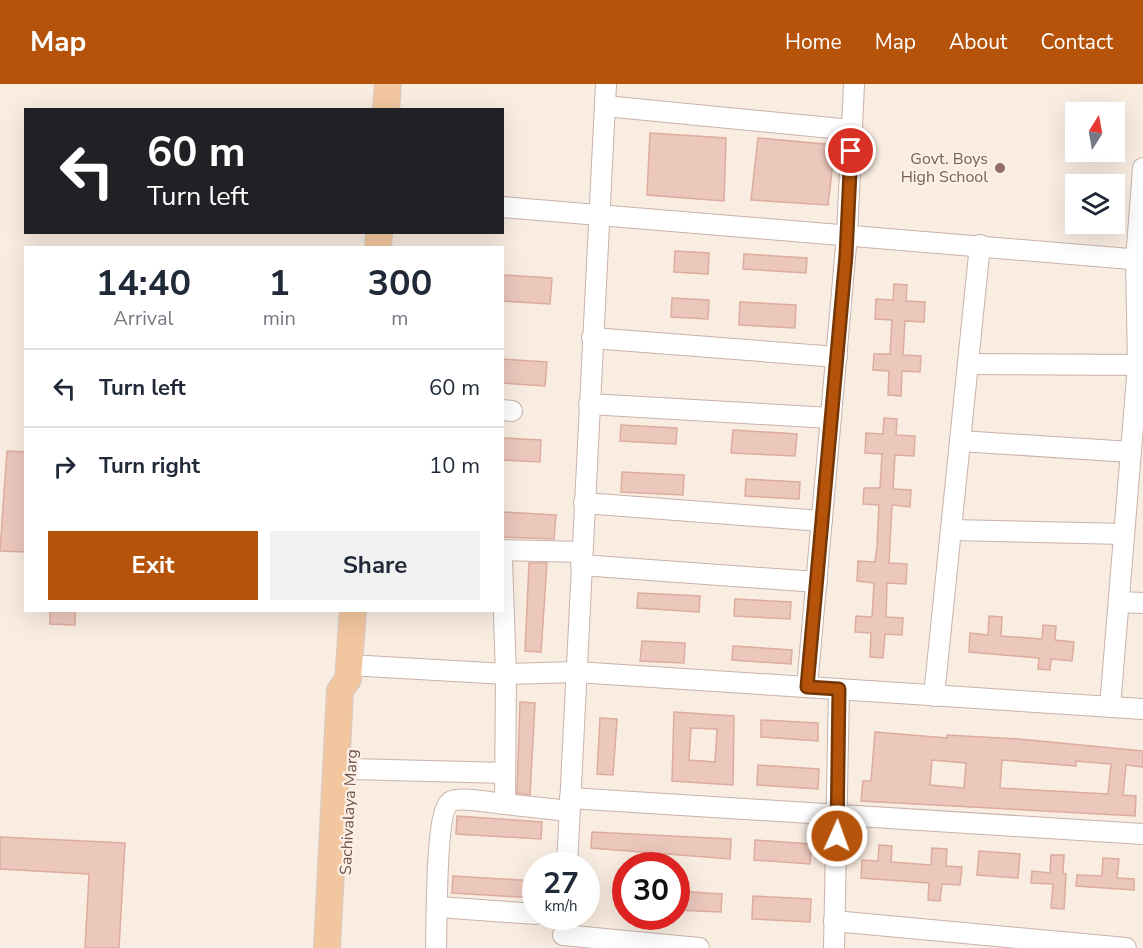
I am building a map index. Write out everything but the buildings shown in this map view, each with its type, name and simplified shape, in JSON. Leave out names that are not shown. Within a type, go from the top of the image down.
[{"type":"main road","points":[[386,108],[388,84]]},
{"type":"main road","name":"Sachivalaya Marg","points":[[327,948],[340,691],[349,672],[353,612]]},
{"type":"main road","name":"Sachivalaya Marg","points":[[342,948],[357,691],[349,672]]},
{"type":"street","points":[[567,852],[606,84]]},
{"type":"street","points":[[807,687],[847,235],[854,84]]},
{"type":"street","points":[[605,106],[852,130]]},
{"type":"street","points":[[1110,707],[1124,534],[1136,487],[1131,452],[1140,385],[1138,365],[1143,168]]},
{"type":"street","points":[[504,207],[1140,260]]},
{"type":"street","points":[[934,696],[980,245]]},
{"type":"street","points":[[592,338],[837,357]]},
{"type":"street","points":[[968,364],[1138,365]]},
{"type":"street","points":[[589,404],[831,418]]},
{"type":"street","points":[[960,441],[1131,452]]},
{"type":"street","points":[[584,503],[822,521]]},
{"type":"street","points":[[951,530],[1124,534]]},
{"type":"street","points":[[504,550],[817,582]]},
{"type":"street","points":[[1119,602],[1143,603]]},
{"type":"street","points":[[504,612],[506,674],[505,804]]},
{"type":"street","points":[[349,672],[506,674],[576,672],[1143,709]]},
{"type":"street","points":[[834,948],[839,689]]},
{"type":"street","points":[[351,769],[505,773]]},
{"type":"street","points":[[436,948],[440,836],[444,811],[450,802],[458,800],[505,804],[569,804],[838,815],[1143,834]]},
{"type":"street","points":[[438,907],[522,913]]},
{"type":"street","points":[[834,921],[1126,948]]},
{"type":"street","points":[[563,933],[616,944],[699,948]]},
{"type":"place","name":"Govt. Boys High School","points":[[1000,168]]},
{"type":"route","points":[[837,836],[839,689],[807,687],[846,255],[851,151]]}]
